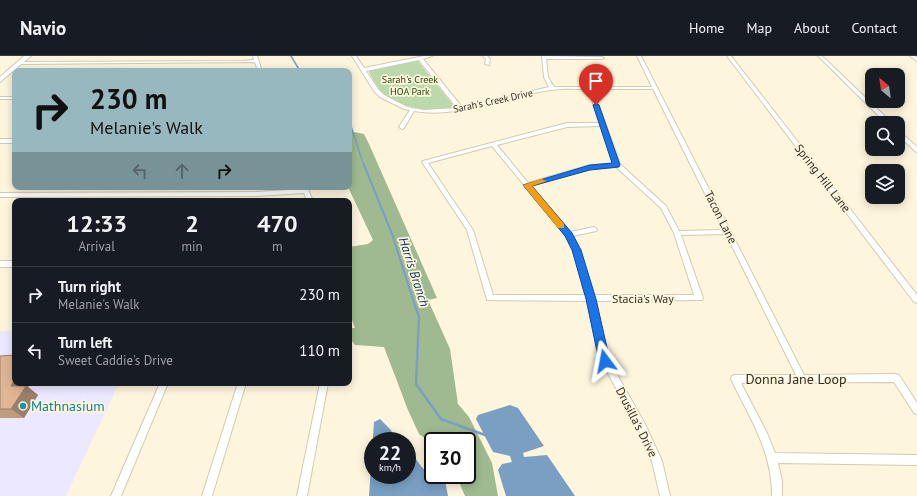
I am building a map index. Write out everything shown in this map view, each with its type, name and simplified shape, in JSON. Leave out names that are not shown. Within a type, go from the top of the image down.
[{"type":"main road","points":[[14,68],[28,56]]},
{"type":"main road","points":[[0,80],[12,70]]},
{"type":"street","name":"Sarah's Creek Drive","points":[[354,56],[382,96],[398,105],[414,109],[440,111],[461,109],[552,88],[656,88]]},
{"type":"street","points":[[363,70],[430,56]]},
{"type":"street","points":[[485,56],[488,59],[487,64]]},
{"type":"street","name":"Tacon Lane","points":[[639,56],[802,379]]},
{"type":"street","name":"Spring Hill Lane","points":[[729,56],[917,300]]},
{"type":"street","points":[[820,56],[882,116]]},
{"type":"street","points":[[912,56],[917,60]]},
{"type":"street","points":[[552,88],[546,77],[544,57],[602,58]]},
{"type":"street","points":[[20,63],[243,62],[256,58],[259,68]]},
{"type":"street","points":[[420,58],[461,109]]},
{"type":"street","points":[[590,88],[617,165],[664,207],[676,233],[728,232]]},
{"type":"street","points":[[0,98],[12,98]]},
{"type":"street","points":[[402,126],[414,109]]},
{"type":"street","points":[[492,144],[567,125],[602,124]]},
{"type":"street","points":[[905,139],[917,150]]},
{"type":"street","points":[[0,141],[12,141]]},
{"type":"street","name":"Stacia's Way","points":[[492,144],[425,162],[470,230],[490,298],[699,298],[676,233]]},
{"type":"street","name":"Drusilla's Drive","points":[[492,144],[569,235],[576,250],[591,299],[605,361],[643,429],[657,461],[665,496]]},
{"type":"street","points":[[527,185],[590,167],[617,165]]},
{"type":"street","points":[[0,195],[256,194],[295,190]]},
{"type":"street","points":[[569,235],[594,229]]},
{"type":"street","points":[[0,264],[12,264]]},
{"type":"street","name":"Donna Jane Loop","points":[[778,496],[778,486],[773,458],[735,379],[896,378],[917,410]]},
{"type":"street","points":[[116,496],[163,386]]},
{"type":"street","points":[[207,496],[241,386]]},
{"type":"street","points":[[302,496],[323,386]]},
{"type":"street","points":[[773,458],[917,460]]},
{"type":"shaded area","points":[[0,331],[12,331],[12,386],[118,386],[66,496],[0,496]]},
{"type":"green space","name":"Sarah's Creek HOA Park","points":[[418,61],[455,107],[429,110],[399,103],[384,95],[369,72],[371,70]]},
{"type":"green space","points":[[352,132],[364,134],[437,298],[428,300],[450,349],[458,404],[469,417],[492,463],[498,496],[465,496],[460,484],[476,484],[476,432],[424,432],[424,438],[419,434],[408,410],[384,347],[355,345],[352,341],[352,328],[355,328],[352,320],[352,247],[368,244],[373,240],[349,190],[352,190]]},
{"type":"water","points":[[510,405],[518,408],[544,446],[523,453],[524,457],[547,455],[575,496],[506,496],[498,470],[502,464],[512,462],[510,456],[493,452],[476,419],[478,415]]},
{"type":"water","points":[[380,419],[392,432],[373,432],[374,422]]},
{"type":"water","points":[[416,460],[424,470],[424,484],[446,484],[448,496],[369,496],[370,484],[416,484]]},
{"type":"building","points":[[12,355],[11,386],[26,386],[11,409],[0,409],[0,356]]},
{"type":"waterway","name":"Harris Branch","points":[[291,56],[298,68]]},
{"type":"waterway","name":"Harris Branch","points":[[352,129],[364,166]]},
{"type":"waterway","name":"Harris Branch","points":[[364,165],[392,234],[416,309]]},
{"type":"waterway","name":"Harris Branch","points":[[416,308],[419,317],[416,384],[441,419],[485,435]]},
{"type":"slow traffic","points":[[543,181],[527,185],[561,226]]},
{"type":"place","name":"Mathnasium","points":[[23,406]]},
{"type":"route","points":[[596,105],[617,165],[590,167],[527,185],[569,235],[576,250],[591,299],[605,361]]}]
